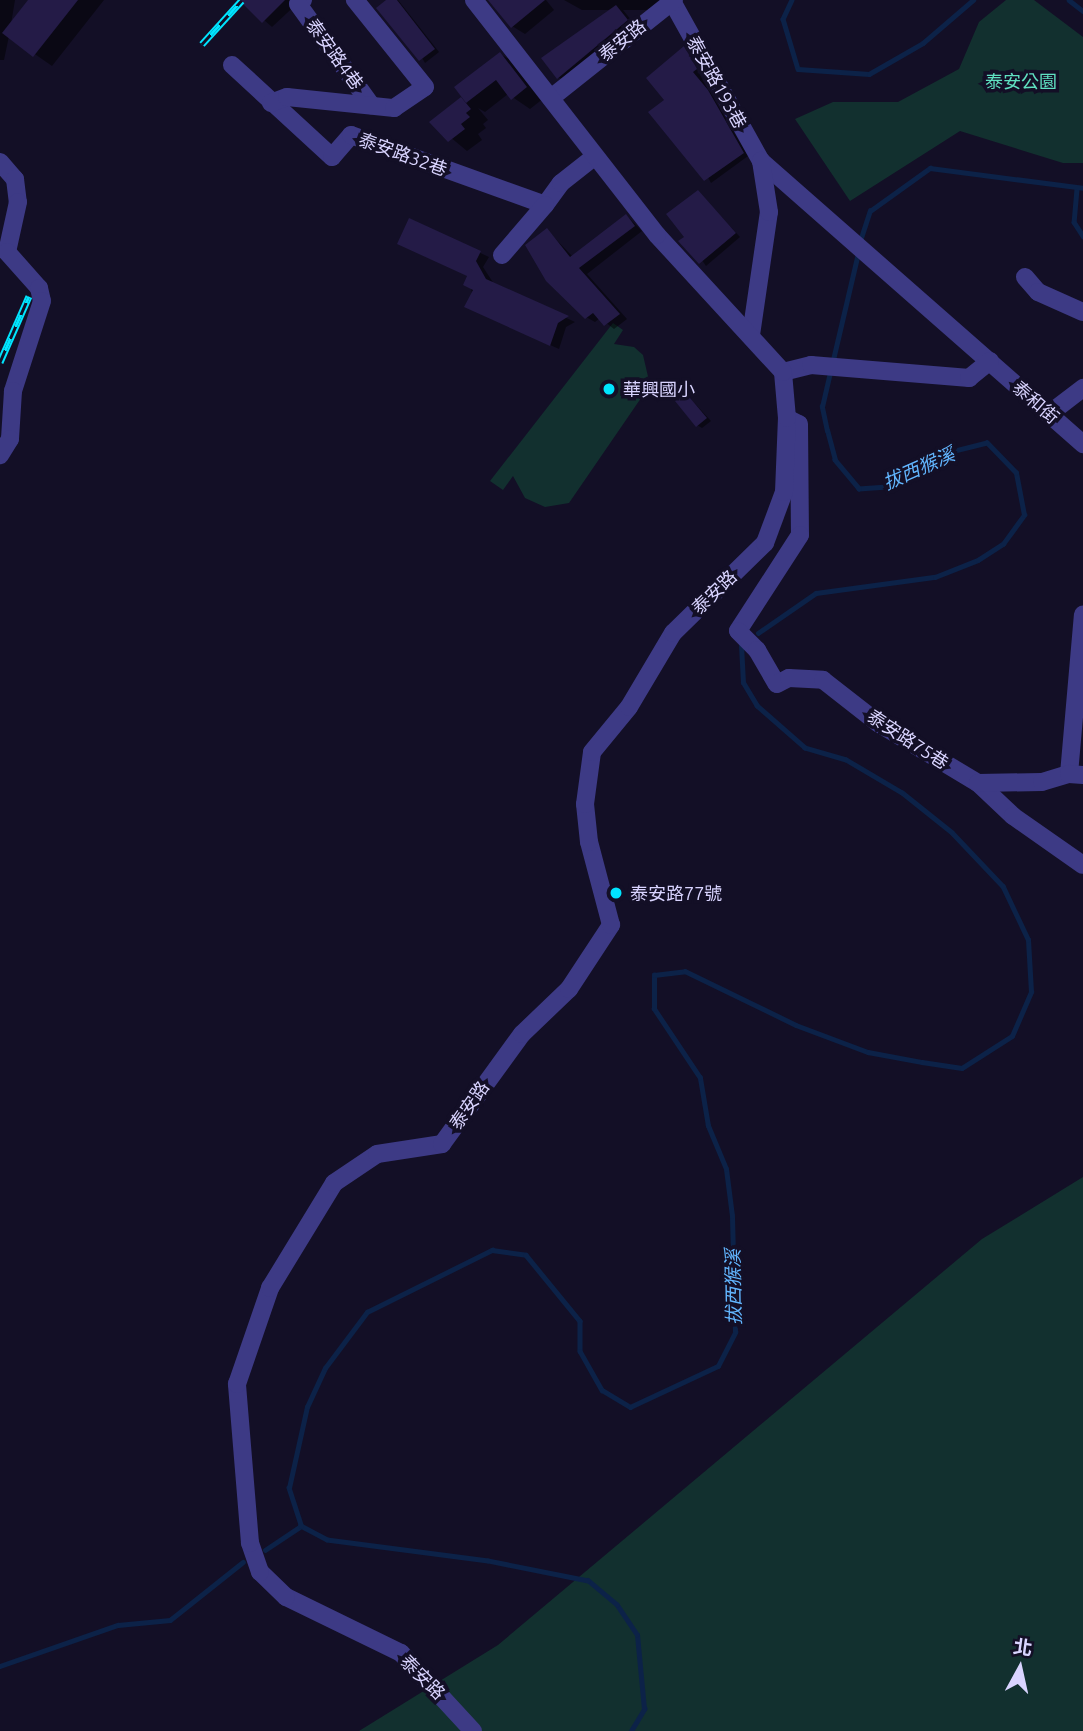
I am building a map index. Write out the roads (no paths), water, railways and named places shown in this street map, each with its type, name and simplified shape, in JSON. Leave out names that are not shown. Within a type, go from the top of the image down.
[{"type":"street","name":"泰安路4巷","points":[[271,103],[287,97],[394,108],[425,88],[355,0]]},
{"type":"street","points":[[474,0],[657,235],[783,372],[811,365],[863,372],[968,378],[990,361],[761,161]]},
{"type":"street","name":"泰安路4巷","points":[[301,2],[371,105]]},
{"type":"street","name":"泰安路","points":[[551,98],[646,19],[673,2]]},
{"type":"street","name":"泰安路193巷","points":[[673,2],[761,161]]},
{"type":"street","name":"泰安路32巷","points":[[232,65],[332,157],[351,135],[545,205]]},
{"type":"street","points":[[502,255],[561,183],[594,157]]},
{"type":"street","points":[[751,335],[769,212],[761,161]]},
{"type":"street","points":[[0,162],[15,179],[18,202],[7,252],[39,288],[42,300],[13,391],[10,439],[0,455]]},
{"type":"street","points":[[1025,277],[1038,292],[1083,312]]},
{"type":"street","name":"泰和街","points":[[990,361],[1083,444]]},
{"type":"street","name":"泰安路","points":[[473,1731],[401,1653],[286,1597],[260,1572],[250,1543],[237,1384],[270,1288],[334,1183],[377,1154],[442,1144],[522,1034],[569,989],[611,925],[589,842],[585,804],[592,752],[629,707],[673,633],[765,543],[784,492],[787,418],[783,372]]},
{"type":"street","points":[[1049,414],[1083,388]]},
{"type":"street","name":"泰安路","points":[[738,631],[800,535],[799,424],[787,418]]},
{"type":"street","points":[[978,783],[1042,782],[1076,774],[1083,615]]},
{"type":"street","name":"泰安路75巷","points":[[738,631],[757,650],[777,684],[789,678],[823,680],[878,723],[978,783],[1013,816],[1083,865]]},
{"type":"waterway","name":"拔西猴溪","points":[[792,0],[783,19],[798,69],[869,74],[923,43],[973,0]]},
{"type":"waterway","name":"拔西猴溪","points":[[1069,0],[1083,11]]},
{"type":"waterway","name":"拔西猴溪","points":[[860,241],[870,211],[930,168],[1083,188]]},
{"type":"waterway","points":[[1077,189],[1074,222],[1083,236]]},
{"type":"waterway","name":"拔西猴溪","points":[[832,364],[858,253]]},
{"type":"waterway","name":"拔西猴溪","points":[[758,633],[816,593],[935,577],[978,560],[1003,544],[1024,515],[1016,473],[987,443],[956,451],[887,487],[859,489],[835,460],[827,431],[822,407],[830,372]]},
{"type":"waterway","name":"拔西猴溪","points":[[631,1731],[644,1709],[637,1635],[617,1605],[588,1581],[488,1561],[327,1540],[301,1526],[289,1488],[307,1407],[325,1368],[367,1312],[492,1250],[526,1255],[580,1321],[580,1351],[602,1390],[630,1407],[718,1366],[735,1332],[732,1216],[726,1169],[708,1126],[700,1078],[654,1009],[654,975],[685,971],[796,1025],[868,1052],[922,1062],[962,1068],[1012,1036],[1031,992],[1028,940],[1003,887],[952,833],[902,793],[846,760],[805,748],[757,706],[743,683],[741,646]]},
{"type":"waterway","points":[[265,1550],[301,1526]]},
{"type":"waterway","points":[[0,1666],[118,1625],[170,1620],[243,1562]]},
{"type":"railway","points":[[202,44],[242,0]]},
{"type":"railway","points":[[0,362],[29,296]]},
{"type":"place","name":"華興國小","points":[[609,389]]},
{"type":"place","name":"泰安路77號","points":[[616,893]]},
{"type":"park label","name":"泰安公園","points":[[1021,81]]}]
